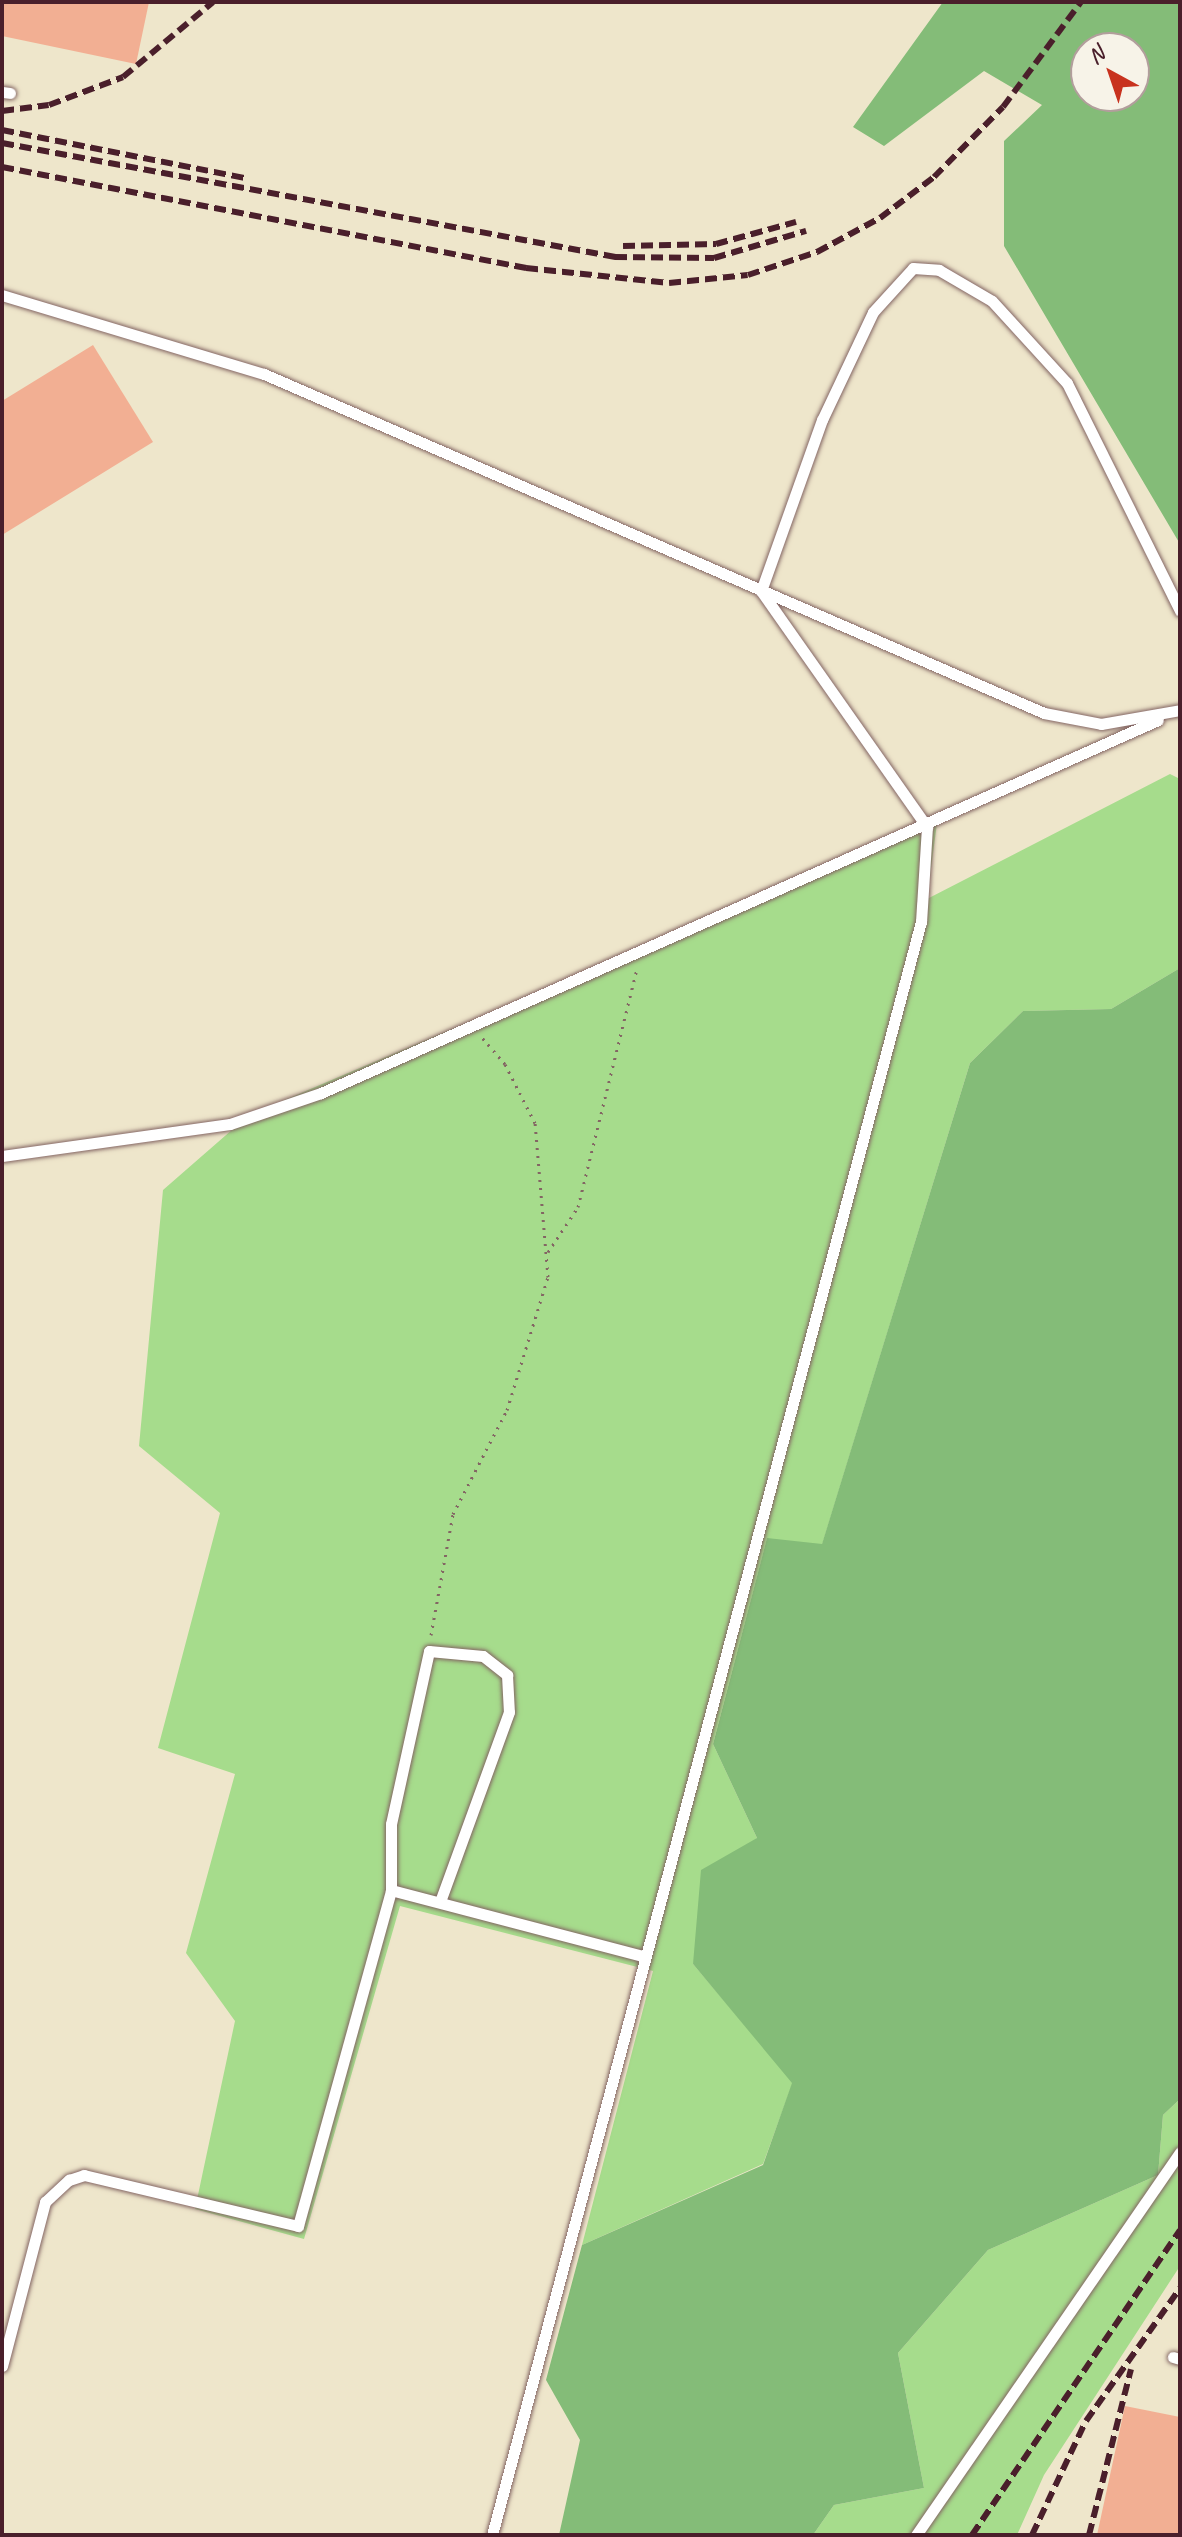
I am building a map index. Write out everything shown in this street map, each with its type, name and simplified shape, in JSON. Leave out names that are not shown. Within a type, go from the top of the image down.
[{"type":"lane","points":[[761,591],[860,339],[894,284],[913,268],[939,270],[992,301],[1067,383],[1180,611]]},
{"type":"lane","points":[[2,295],[264,374],[1044,713],[1101,724],[1176,712]]},
{"type":"lane","points":[[492,2535],[643,1956],[921,922],[927,827],[761,591]]},
{"type":"lane","points":[[2,1156],[230,1124],[321,1093],[464,1025],[927,827],[1176,712]]},
{"type":"lane","points":[[2,2366],[45,2202],[69,2180],[84,2175],[298,2226],[391,1890],[391,1824],[429,1651],[498,1662],[511,1693],[440,1902]]},
{"type":"lane","points":[[391,1890],[643,1956]]},
{"type":"lane","points":[[916,2535],[1180,2152]]},
{"type":"path","points":[[548,1253],[578,1207],[638,950]]},
{"type":"path","points":[[429,1651],[453,1514],[507,1410],[546,1295],[548,1253],[535,1123],[505,1064],[464,1025]]},
{"type":"green space","points":[[943,2],[1180,2],[1180,544],[1004,246],[1004,141],[1042,105],[984,71],[884,146],[853,127]]},
{"type":"green space","points":[[1170,774],[1180,779],[1180,968],[1111,1009],[1023,1011],[970,1063],[822,1545],[767,1539],[713,1744],[757,1838],[693,1964],[793,2082],[763,2164],[582,2245],[653,1971],[400,1906],[304,2239],[195,2209],[235,2021],[186,1953],[235,1774],[158,1748],[220,1513],[139,1446],[163,1190],[249,1115],[937,823],[927,899]]},
{"type":"green space","points":[[1180,968],[1180,2099],[1163,2115],[1158,2175],[988,2250],[898,2353],[924,2488],[834,2505],[813,2535],[559,2535],[580,2440],[546,2380],[582,2245],[763,2165],[792,2083],[693,1964],[701,1870],[757,1838],[713,1744],[767,1538],[822,1544],[970,1063],[1023,1011],[1111,1009]]},
{"type":"green space","points":[[1180,2099],[1180,2266],[1044,2475],[1017,2535],[813,2535],[834,2505],[924,2488],[898,2353],[988,2250],[1158,2175],[1163,2115]]},
{"type":"building","points":[[2,2],[149,2],[136,64],[2,36]]},
{"type":"building","points":[[93,345],[153,442],[2,535],[2,401]]},
{"type":"building","points":[[1125,2406],[1180,2417],[1180,2535],[1097,2535]]},
{"type":"railway","points":[[2,111],[49,105],[123,77],[213,2]]},
{"type":"railway","points":[[2,167],[526,268],[669,283],[748,275],[817,252],[880,218],[934,177],[1003,107],[1081,2]]},
{"type":"railway","points":[[2,130],[245,178]]},
{"type":"railway","points":[[2,143],[615,257],[714,258],[806,231]]},
{"type":"railway","points":[[623,246],[716,244],[796,222]]},
{"type":"railway","points":[[972,2535],[1180,2230]]},
{"type":"railway","points":[[1032,2535],[1086,2421],[1180,2288]]},
{"type":"railway","points":[[1089,2535],[1131,2369]]}]
